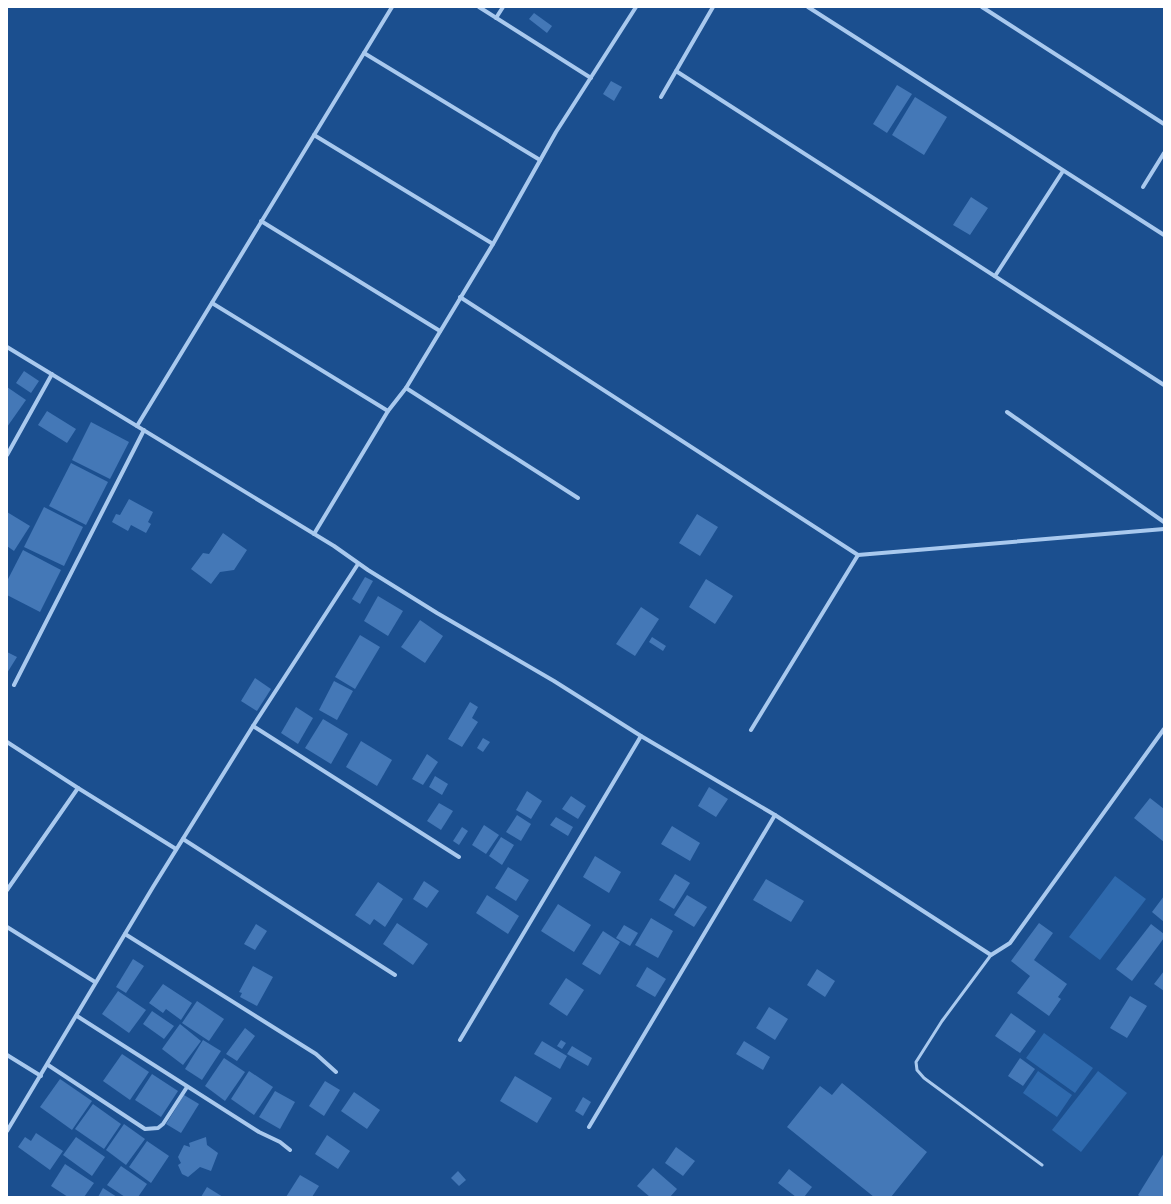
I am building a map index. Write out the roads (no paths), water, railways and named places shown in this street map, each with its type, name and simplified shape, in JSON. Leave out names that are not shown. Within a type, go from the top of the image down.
[{"type":"street","points":[[137,426],[392,7]]},
{"type":"street","points":[[479,7],[591,78]]},
{"type":"street","points":[[496,18],[503,7]]},
{"type":"street","points":[[314,534],[388,411],[406,388],[493,244],[540,160],[636,7]]},
{"type":"street","points":[[661,97],[713,7]]},
{"type":"street","points":[[808,7],[1164,235]]},
{"type":"street","points":[[982,7],[1164,124]]},
{"type":"street","points":[[364,53],[540,160]]},
{"type":"street","points":[[676,71],[1164,385]]},
{"type":"street","points":[[314,135],[493,244]]},
{"type":"street","points":[[1143,187],[1164,154]]},
{"type":"street","points":[[995,276],[1063,171]]},
{"type":"street","points":[[261,221],[440,331]]},
{"type":"street","points":[[460,297],[858,555],[1164,529]]},
{"type":"street","points":[[212,304],[388,411]]},
{"type":"street","points":[[7,347],[314,534],[358,564],[641,736],[775,815],[991,955],[1010,943],[1164,729]]},
{"type":"street","points":[[7,455],[52,374]]},
{"type":"street","points":[[406,388],[578,498]]},
{"type":"street","points":[[1007,412],[1164,522]]},
{"type":"street","points":[[14,685],[144,430]]},
{"type":"street","points":[[751,730],[858,555]]},
{"type":"street","points":[[7,1131],[48,1065],[95,982],[176,849],[253,726],[358,564]]},
{"type":"street","points":[[253,726],[458,857]]},
{"type":"street","points":[[460,1040],[641,736]]},
{"type":"street","points":[[7,742],[176,849]]},
{"type":"street","points":[[7,890],[78,788]]},
{"type":"street","points":[[590,1127],[775,815]]},
{"type":"street","points":[[183,839],[395,975]]},
{"type":"street","points":[[7,926],[95,982]]},
{"type":"street","points":[[125,934],[316,1054],[336,1072]]},
{"type":"street","points":[[77,1016],[187,1087],[290,1150]]},
{"type":"street","points":[[7,1055],[41,1076]]},
{"type":"street","points":[[48,1065],[146,1129],[158,1128],[163,1124],[187,1087]]},
{"type":"lane","points":[[991,955],[942,1021],[916,1062],[917,1070],[924,1078],[1042,1165]]}]
